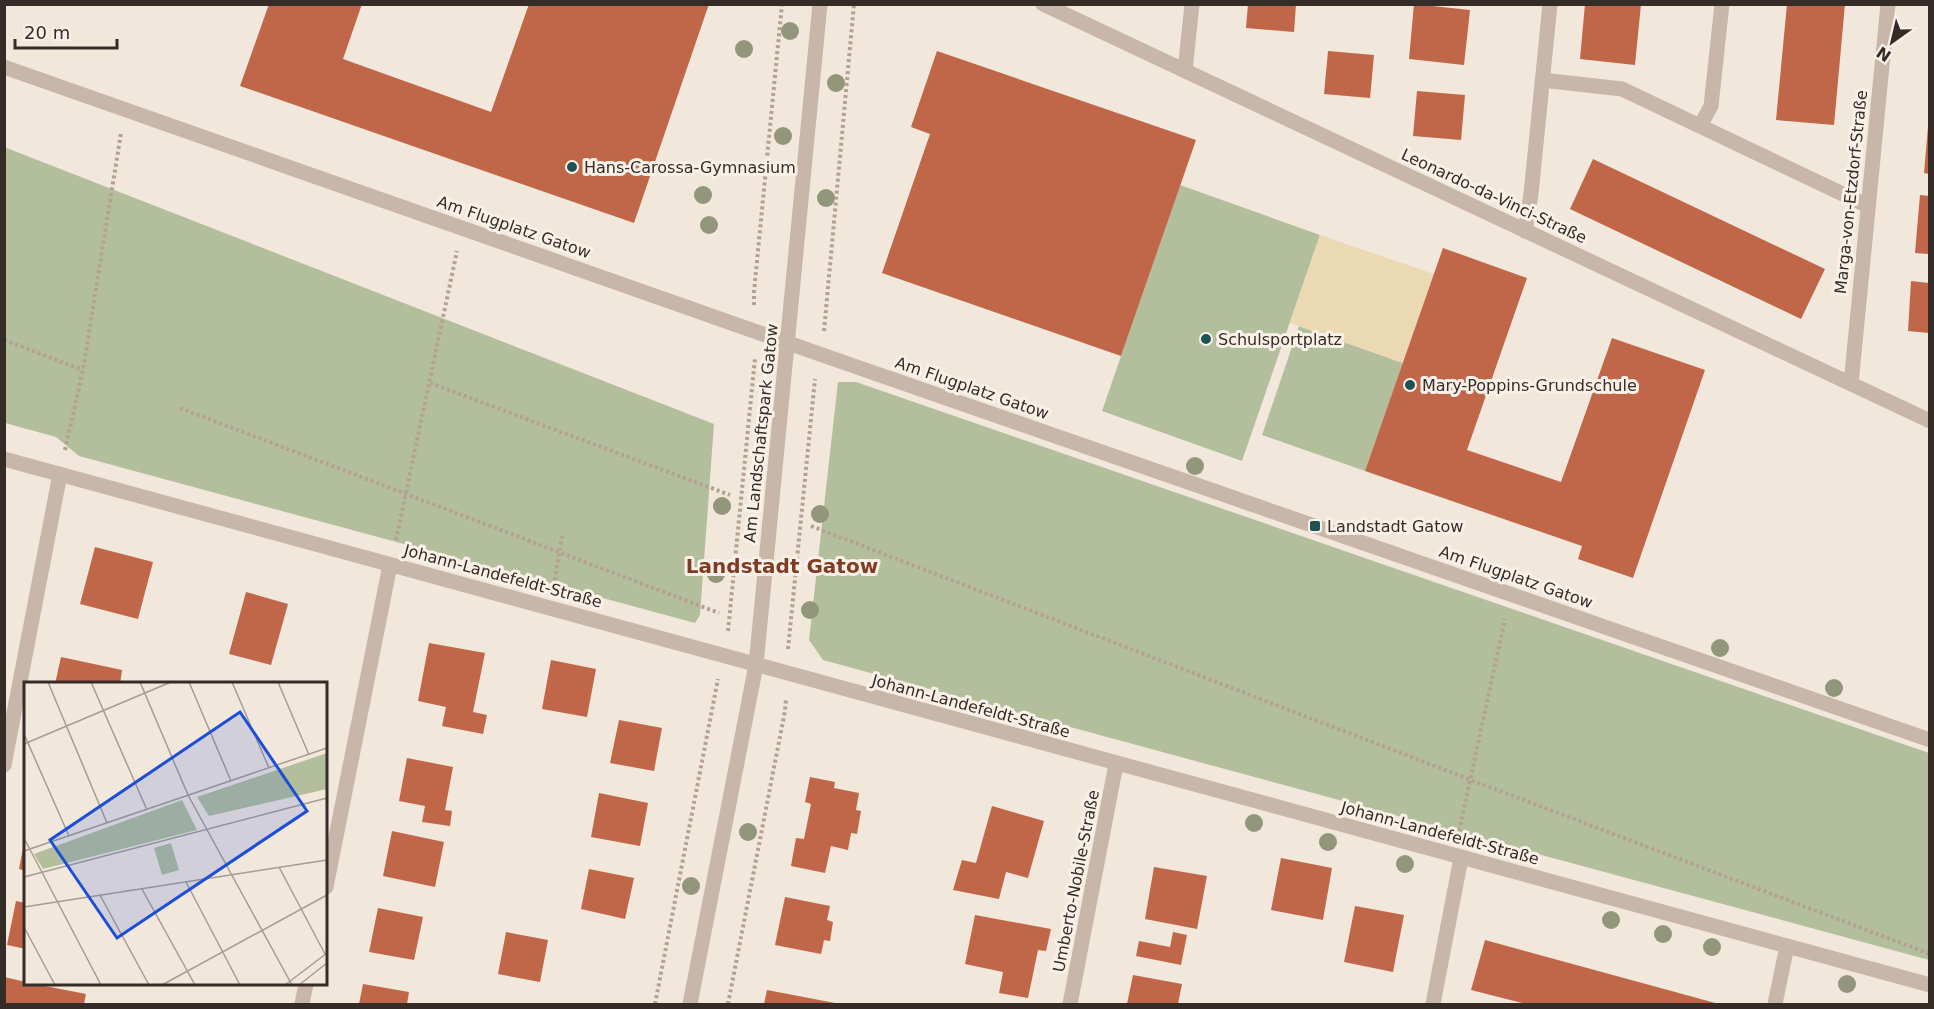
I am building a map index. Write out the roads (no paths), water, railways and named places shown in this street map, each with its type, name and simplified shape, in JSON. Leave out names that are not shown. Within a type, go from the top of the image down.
[{"type":"street","name":"Am Landschaftspark Gatow","points":[[690,1005],[756,665],[820,4]]},
{"type":"street","name":"Leonardo-da-Vinci-Straße","points":[[1043,4],[1929,421]]},
{"type":"street","points":[[1185,71],[1192,4]]},
{"type":"street","points":[[1525,231],[1531,194],[1550,4]]},
{"type":"street","points":[[1700,126],[1711,106],[1722,4]]},
{"type":"street","name":"Marga-von-Etzdorf-Straße","points":[[1851,384],[1888,4]]},
{"type":"street","name":"Am Flugplatz Gatow","points":[[4,67],[819,354],[1929,740]]},
{"type":"street","points":[[1542,80],[1622,89],[1868,206]]},
{"type":"street","name":"Johann-Landefeldt-Straße","points":[[4,459],[1929,985]]},
{"type":"street","points":[[4,765],[60,474]]},
{"type":"street","points":[[327,882],[390,564]]},
{"type":"street","name":"Umberto-Nobile-Straße","points":[[1070,1005],[1116,764]]},
{"type":"street","points":[[1433,1005],[1458,857]]},
{"type":"street","points":[[1775,1005],[1786,946]]},
{"type":"street","points":[[302,1005],[306,985]]},
{"type":"place","name":"Hans-Carossa-Gymnasium","points":[[572,167]]},
{"type":"place","name":"Schulsportplatz","points":[[1206,339]]},
{"type":"place","name":"Mary-Poppins-Grundschule","points":[[1410,385]]},
{"type":"place","name":"Landstadt Gatow","points":[[1315,526]]},
{"type":"district","name":"Landstadt Gatow","points":[[782,566]]}]
